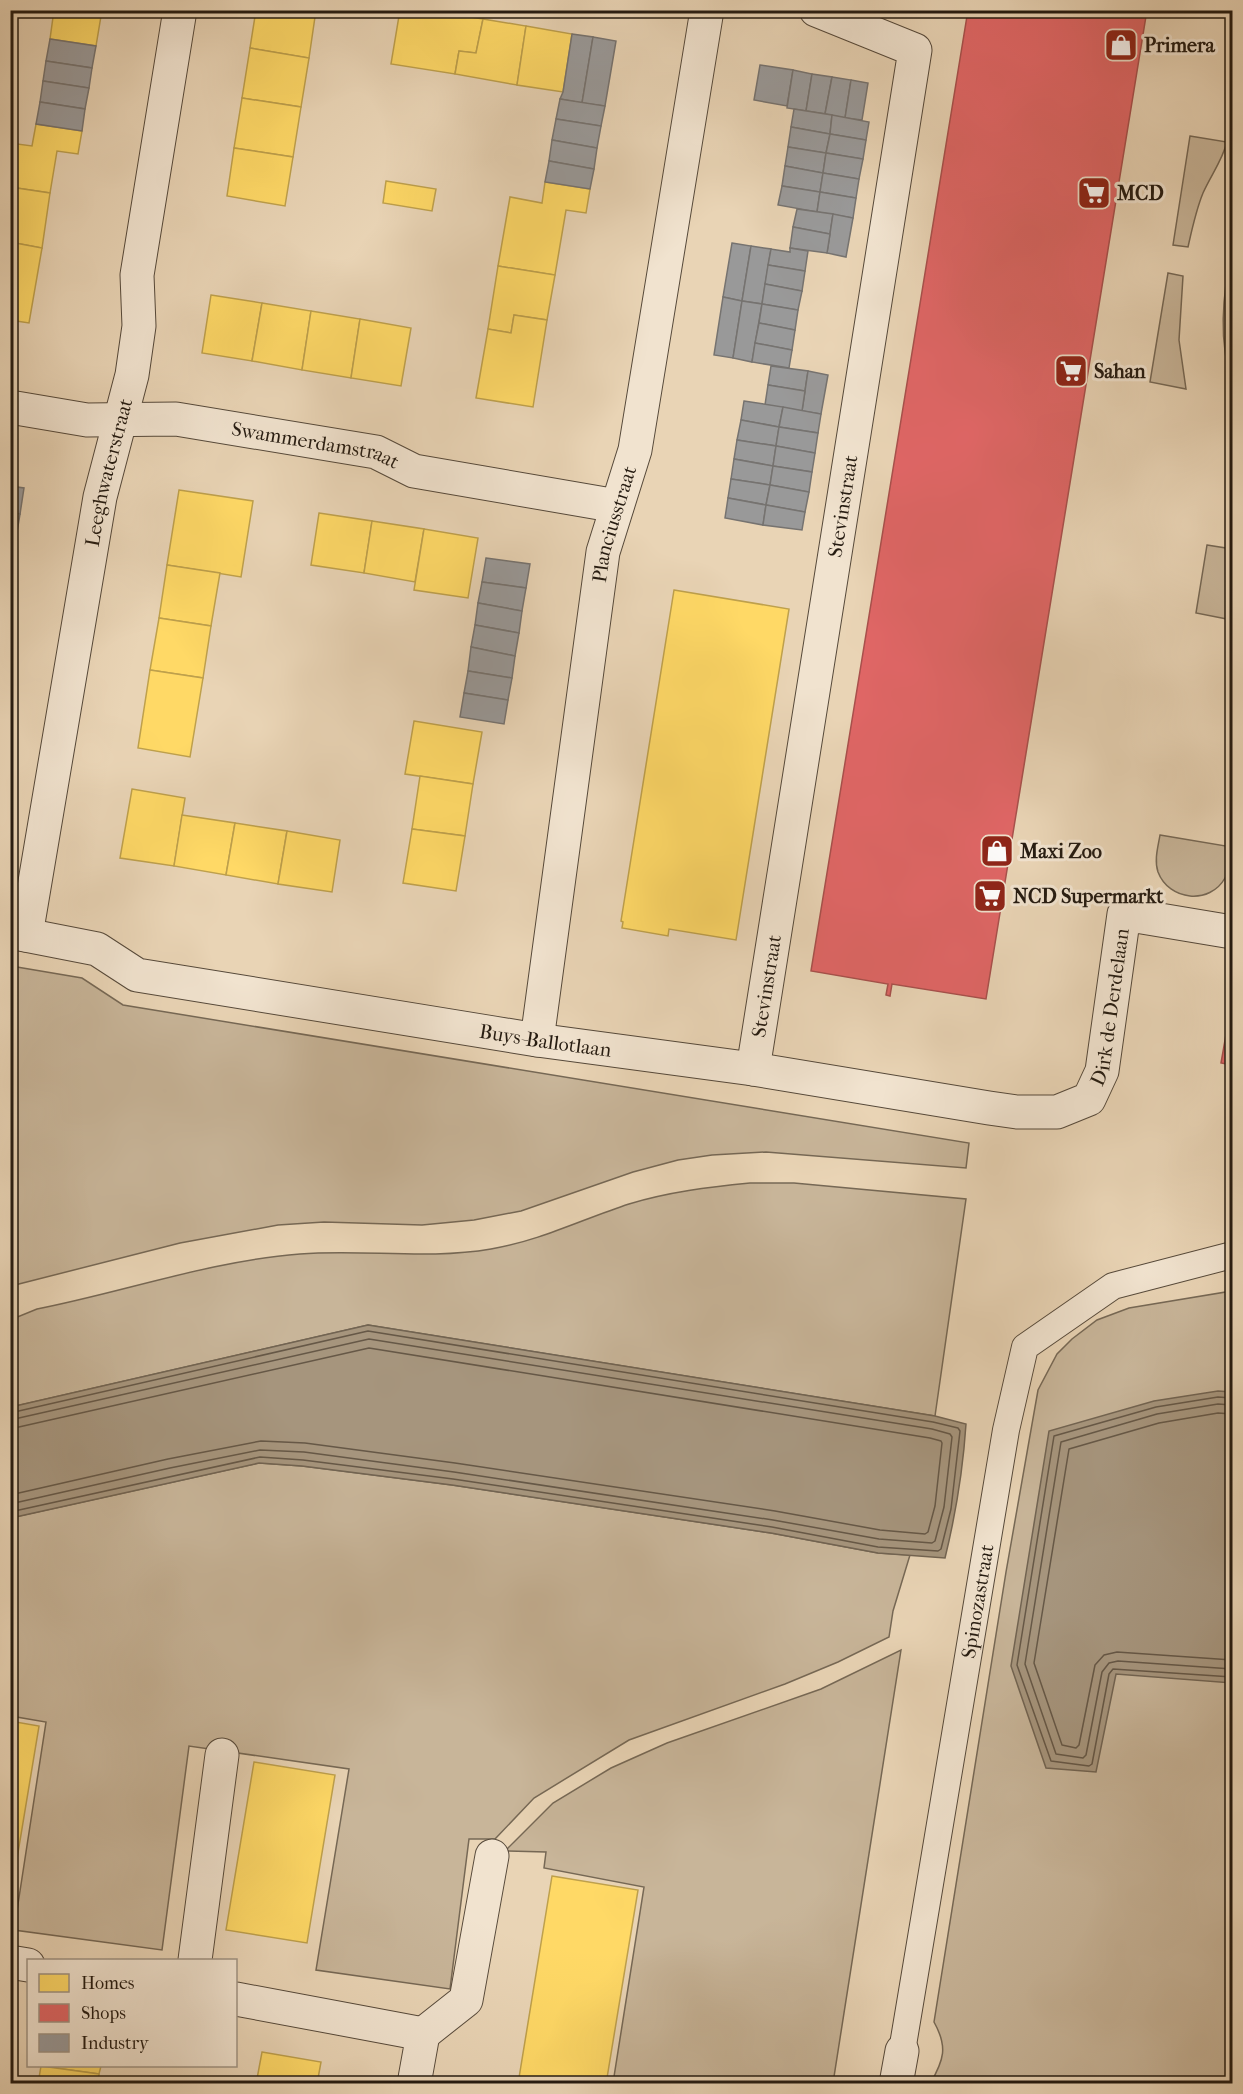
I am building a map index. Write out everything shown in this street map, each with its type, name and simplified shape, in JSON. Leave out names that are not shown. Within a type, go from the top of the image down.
[{"type":"street","name":"Leeghwaterstraat","points":[[18,934],[100,497],[132,375],[139,326],[137,275],[180,10]]},
{"type":"street","name":"Planciusstraat","points":[[537,1040],[603,552],[635,450],[707,10]]},
{"type":"street","name":"Stevinstraat","points":[[753,1069],[915,50],[816,10]]},
{"type":"street","name":"Swammerdamstraat","points":[[10,407],[87,420],[176,419],[376,452],[414,471],[617,506]]},
{"type":"street","name":"Dirk de Derdelaan","points":[[1089,1099],[1102,1071],[1124,914],[1233,932]]},
{"type":"street","name":"Buys-Ballotlaan","points":[[18,934],[97,949],[137,975],[537,1040],[753,1069],[1017,1112],[1057,1112],[1089,1099]]},
{"type":"street","points":[[195,1959],[222,1755]]},
{"type":"street","points":[[414,2084],[423,2034],[466,2000],[492,1856]]},
{"type":"street","points":[[10,1962],[27,1965]]},
{"type":"street","points":[[237,1999],[423,2034]]},
{"type":"street","name":"Spinozastraat","points":[[896,2084],[902,2051]]},
{"type":"lane","name":"Spinozastraat","points":[[902,2051],[1006,1430],[1025,1347],[1113,1286],[1233,1255]]},
{"type":"shaded area","points":[[1190,136],[1227,142],[1201,199],[1188,247],[1173,245]]},
{"type":"shaded area","points":[[1168,273],[1183,276],[1179,340],[1186,389],[1150,382]]},
{"type":"shaded area","points":[[1226,284],[1232,285],[1232,395],[1223,334]]},
{"type":"shaded area","points":[[1207,545],[1232,549],[1232,620],[1196,613]]},
{"type":"shaded area","points":[[1160,835],[1232,847],[1225,878],[1210,893],[1200,896],[1180,894],[1171,889],[1163,882],[1156,863]]},
{"type":"shaded area","points":[[11,966],[82,978],[123,1005],[969,1143],[966,1168],[766,1152],[712,1155],[678,1160],[633,1172],[521,1211],[474,1220],[422,1225],[324,1222],[278,1225],[180,1243],[11,1286]]},
{"type":"shaded area","points":[[750,1183],[794,1183],[966,1199],[935,1416],[368,1325],[11,1407],[10,1320],[37,1309],[200,1270],[266,1258],[324,1253],[443,1254],[491,1249],[544,1235],[629,1204],[659,1196]]},
{"type":"shaded area","points":[[1232,1291],[1232,2083],[930,2084],[941,2060],[943,2046],[934,2022],[1006,1572],[1038,1390],[1057,1354],[1097,1320],[1129,1308]]},
{"type":"shaded area","points":[[259,1463],[302,1466],[452,1485],[771,1533],[878,1553],[910,1555],[893,1611],[889,1637],[785,1684],[629,1740],[534,1798],[495,1839],[469,1839],[450,1989],[316,1970],[349,1769],[189,1746],[162,1950],[14,1930],[46,1722],[11,1716],[10,1518]]},
{"type":"shaded area","points":[[901,1650],[833,2083],[613,2083],[644,1887],[544,1868],[546,1852],[505,1851],[553,1803],[611,1768],[667,1743],[821,1689]]},
{"type":"water","points":[[368,1325],[935,1416],[966,1424],[958,1491],[945,1558],[878,1553],[771,1533],[452,1485],[302,1466],[259,1463],[11,1518],[11,1407]]},
{"type":"water","points":[[1218,1391],[1232,1392],[1232,1683],[1116,1674],[1096,1772],[1046,1768],[1011,1666],[1049,1431],[1154,1401]]},
{"type":"building: Homes","points":[[54,10],[102,10],[96,46],[50,39]]},
{"type":"building: Homes","points":[[256,10],[316,10],[309,58],[250,48]]},
{"type":"building: Homes","points":[[400,10],[428,10],[483,19],[476,53],[459,51],[455,74],[391,64]]},
{"type":"building: Homes","points":[[483,19],[526,26],[517,85],[455,74],[459,51],[476,53]]},
{"type":"building: Homes","points":[[526,26],[572,34],[563,92],[517,85]]},
{"type":"building: Homes","points":[[250,48],[309,58],[301,107],[242,98]]},
{"type":"building: Homes","points":[[242,98],[301,107],[293,157],[234,148]]},
{"type":"building: Homes","points":[[36,124],[82,131],[78,154],[57,151],[50,193],[10,187],[10,143],[32,146]]},
{"type":"building: Homes","points":[[234,148],[293,157],[285,206],[227,196]]},
{"type":"building: Homes","points":[[386,181],[436,189],[432,211],[383,203]]},
{"type":"building: Homes","points":[[545,182],[590,189],[586,213],[566,210],[555,275],[498,266],[510,197],[542,203]]},
{"type":"building: Homes","points":[[10,187],[50,193],[42,248],[10,242]]},
{"type":"building: Homes","points":[[10,242],[42,248],[29,323],[10,320]]},
{"type":"building: Homes","points":[[498,266],[555,275],[547,320],[514,315],[511,333],[488,329]]},
{"type":"building: Homes","points":[[211,295],[262,303],[252,361],[202,353]]},
{"type":"building: Homes","points":[[262,303],[311,311],[302,370],[252,361]]},
{"type":"building: Homes","points":[[311,311],[360,319],[351,378],[302,370]]},
{"type":"building: Homes","points":[[514,315],[547,320],[533,407],[476,398],[488,329],[511,333]]},
{"type":"building: Homes","points":[[360,319],[411,328],[401,386],[351,378]]},
{"type":"building: Homes","points":[[179,490],[253,501],[241,577],[167,565]]},
{"type":"building: Homes","points":[[319,513],[372,521],[364,573],[311,565]]},
{"type":"building: Homes","points":[[372,521],[424,529],[415,582],[364,573]]},
{"type":"building: Homes","points":[[424,529],[478,538],[468,598],[414,590]]},
{"type":"building: Homes","points":[[167,565],[220,573],[211,626],[159,618]]},
{"type":"building: Homes","points":[[674,590],[789,609],[736,940],[669,929],[668,936],[622,928],[623,922],[621,921]]},
{"type":"building: Homes","points":[[159,618],[211,626],[203,678],[150,670]]},
{"type":"building: Homes","points":[[150,670],[203,678],[190,757],[138,748]]},
{"type":"building: Homes","points":[[414,721],[482,732],[473,784],[405,774]]},
{"type":"building: Homes","points":[[420,776],[473,784],[465,836],[412,829]]},
{"type":"building: Homes","points":[[132,789],[185,798],[174,866],[120,858]]},
{"type":"building: Homes","points":[[182,815],[235,823],[226,875],[174,866]]},
{"type":"building: Homes","points":[[235,823],[287,831],[278,884],[226,875]]},
{"type":"building: Homes","points":[[412,829],[465,836],[456,891],[403,883]]},
{"type":"building: Homes","points":[[287,831],[340,840],[332,892],[278,884]]},
{"type":"building: Homes","points":[[10,1721],[39,1726],[11,1895],[10,1894]]},
{"type":"building: Homes","points":[[254,1762],[335,1775],[307,1943],[226,1930]]},
{"type":"building: Homes","points":[[552,1876],[638,1890],[606,2084],[518,2084]]},
{"type":"building: Homes","points":[[262,2052],[321,2062],[317,2084],[256,2084]]},
{"type":"building: Homes","points":[[41,2067],[99,2074],[98,2084],[38,2084]]},
{"type":"building: Homes","points":[[48,2067],[101,2067],[99,2074]]},
{"type":"building: Shops","points":[[968,10],[1147,10],[986,999],[892,984],[890,996],[886,995],[888,984],[811,971]]},
{"type":"building: Shops","points":[[1230,1012],[1232,1013],[1232,1065],[1221,1063]]},
{"type":"building: Industry","points":[[572,34],[593,37],[582,103],[560,99]]},
{"type":"building: Industry","points":[[593,37],[616,41],[605,106],[582,103]]},
{"type":"building: Industry","points":[[50,39],[96,46],[92,68],[46,61]]},
{"type":"building: Industry","points":[[46,61],[92,68],[89,88],[43,81]]},
{"type":"building: Industry","points":[[760,65],[793,70],[787,106],[754,100]]},
{"type":"building: Industry","points":[[793,70],[812,74],[806,111],[787,108]]},
{"type":"building: Industry","points":[[812,74],[832,77],[825,114],[806,111]]},
{"type":"building: Industry","points":[[832,77],[851,80],[845,118],[825,114]]},
{"type":"building: Industry","points":[[851,80],[868,83],[862,120],[845,118]]},
{"type":"building: Industry","points":[[43,81],[89,88],[85,109],[40,102]]},
{"type":"building: Industry","points":[[560,99],[605,106],[601,126],[556,119]]},
{"type":"building: Industry","points":[[40,102],[85,109],[82,131],[36,124]]},
{"type":"building: Industry","points":[[794,109],[832,115],[830,134],[791,127]]},
{"type":"building: Industry","points":[[832,115],[869,122],[866,140],[830,134]]},
{"type":"building: Industry","points":[[556,119],[601,126],[597,148],[552,140]]},
{"type":"building: Industry","points":[[791,127],[830,134],[826,153],[788,147]]},
{"type":"building: Industry","points":[[830,134],[866,140],[863,159],[826,153]]},
{"type":"building: Industry","points":[[552,140],[597,148],[594,169],[549,161]]},
{"type":"building: Industry","points":[[788,147],[826,153],[823,173],[785,166]]},
{"type":"building: Industry","points":[[826,153],[863,159],[859,179],[823,173]]},
{"type":"building: Industry","points":[[549,161],[594,169],[590,189],[545,182]]},
{"type":"building: Industry","points":[[785,166],[823,173],[820,192],[782,186]]},
{"type":"building: Industry","points":[[823,173],[859,179],[856,198],[820,192]]},
{"type":"building: Industry","points":[[782,186],[820,192],[817,212],[778,205]]},
{"type":"building: Industry","points":[[820,192],[856,198],[853,218],[817,212]]},
{"type":"building: Industry","points":[[797,209],[833,214],[830,234],[793,227]]},
{"type":"building: Industry","points":[[833,214],[853,218],[846,257],[827,253]]},
{"type":"building: Industry","points":[[793,227],[830,234],[827,253],[790,248]]},
{"type":"building: Industry","points":[[732,243],[751,246],[742,301],[723,297]]},
{"type":"building: Industry","points":[[751,246],[771,249],[762,304],[742,301]]},
{"type":"building: Industry","points":[[790,248],[808,251],[805,271],[768,265],[771,249],[790,252]]},
{"type":"building: Industry","points":[[768,265],[805,271],[802,291],[765,284]]},
{"type":"building: Industry","points":[[765,284],[802,291],[798,310],[762,304]]},
{"type":"building: Industry","points":[[723,297],[742,301],[733,358],[714,355]]},
{"type":"building: Industry","points":[[742,301],[762,304],[752,362],[733,358]]},
{"type":"building: Industry","points":[[762,304],[798,310],[795,330],[759,323]]},
{"type":"building: Industry","points":[[759,323],[795,330],[792,350],[755,343]]},
{"type":"building: Industry","points":[[755,343],[792,350],[789,368],[752,362]]},
{"type":"building: Industry","points":[[771,366],[808,371],[805,391],[768,385]]},
{"type":"building: Industry","points":[[808,371],[828,375],[821,414],[802,411]]},
{"type":"building: Industry","points":[[768,385],[805,391],[802,411],[765,405]]},
{"type":"building: Industry","points":[[744,401],[783,407],[779,427],[741,420]]},
{"type":"building: Industry","points":[[783,407],[821,414],[818,433],[779,427]]},
{"type":"building: Industry","points":[[741,420],[779,427],[776,446],[737,440]]},
{"type":"building: Industry","points":[[779,427],[818,433],[815,453],[776,446]]},
{"type":"building: Industry","points":[[737,440],[776,446],[773,466],[734,459]]},
{"type":"building: Industry","points":[[776,446],[815,453],[812,472],[773,466]]},
{"type":"building: Industry","points":[[734,459],[773,466],[770,485],[731,479]]},
{"type":"building: Industry","points":[[773,466],[812,472],[809,492],[770,485]]},
{"type":"building: Industry","points":[[731,479],[770,485],[766,505],[728,498]]},
{"type":"building: Industry","points":[[770,485],[809,492],[805,512],[766,505]]},
{"type":"building: Industry","points":[[10,486],[24,488],[20,514],[10,512]]},
{"type":"building: Industry","points":[[728,498],[766,505],[763,525],[725,518]]},
{"type":"building: Industry","points":[[766,505],[805,512],[802,530],[763,525]]},
{"type":"building: Industry","points":[[10,512],[20,514],[16,538],[10,537]]},
{"type":"building: Industry","points":[[10,537],[16,538],[12,563],[10,563]]},
{"type":"building: Industry","points":[[486,558],[530,564],[526,588],[482,582]]},
{"type":"building: Industry","points":[[482,582],[526,588],[522,611],[478,603]]},
{"type":"building: Industry","points":[[478,603],[522,611],[519,633],[475,625]]},
{"type":"building: Industry","points":[[475,625],[519,633],[515,656],[471,647]]},
{"type":"building: Industry","points":[[471,647],[515,656],[512,678],[468,671]]},
{"type":"building: Industry","points":[[468,671],[512,678],[508,700],[464,693]]},
{"type":"building: Industry","points":[[464,693],[508,700],[504,724],[460,717]]},
{"type":"place","name":"Primera","points":[[1121,45]]},
{"type":"place","name":"MCD","points":[[1094,193]]},
{"type":"place","name":"Sahan","points":[[1071,371]]},
{"type":"place","name":"Maxi Zoo","points":[[997,851]]},
{"type":"place","name":"NCD Supermarkt","points":[[990,896]]}]
